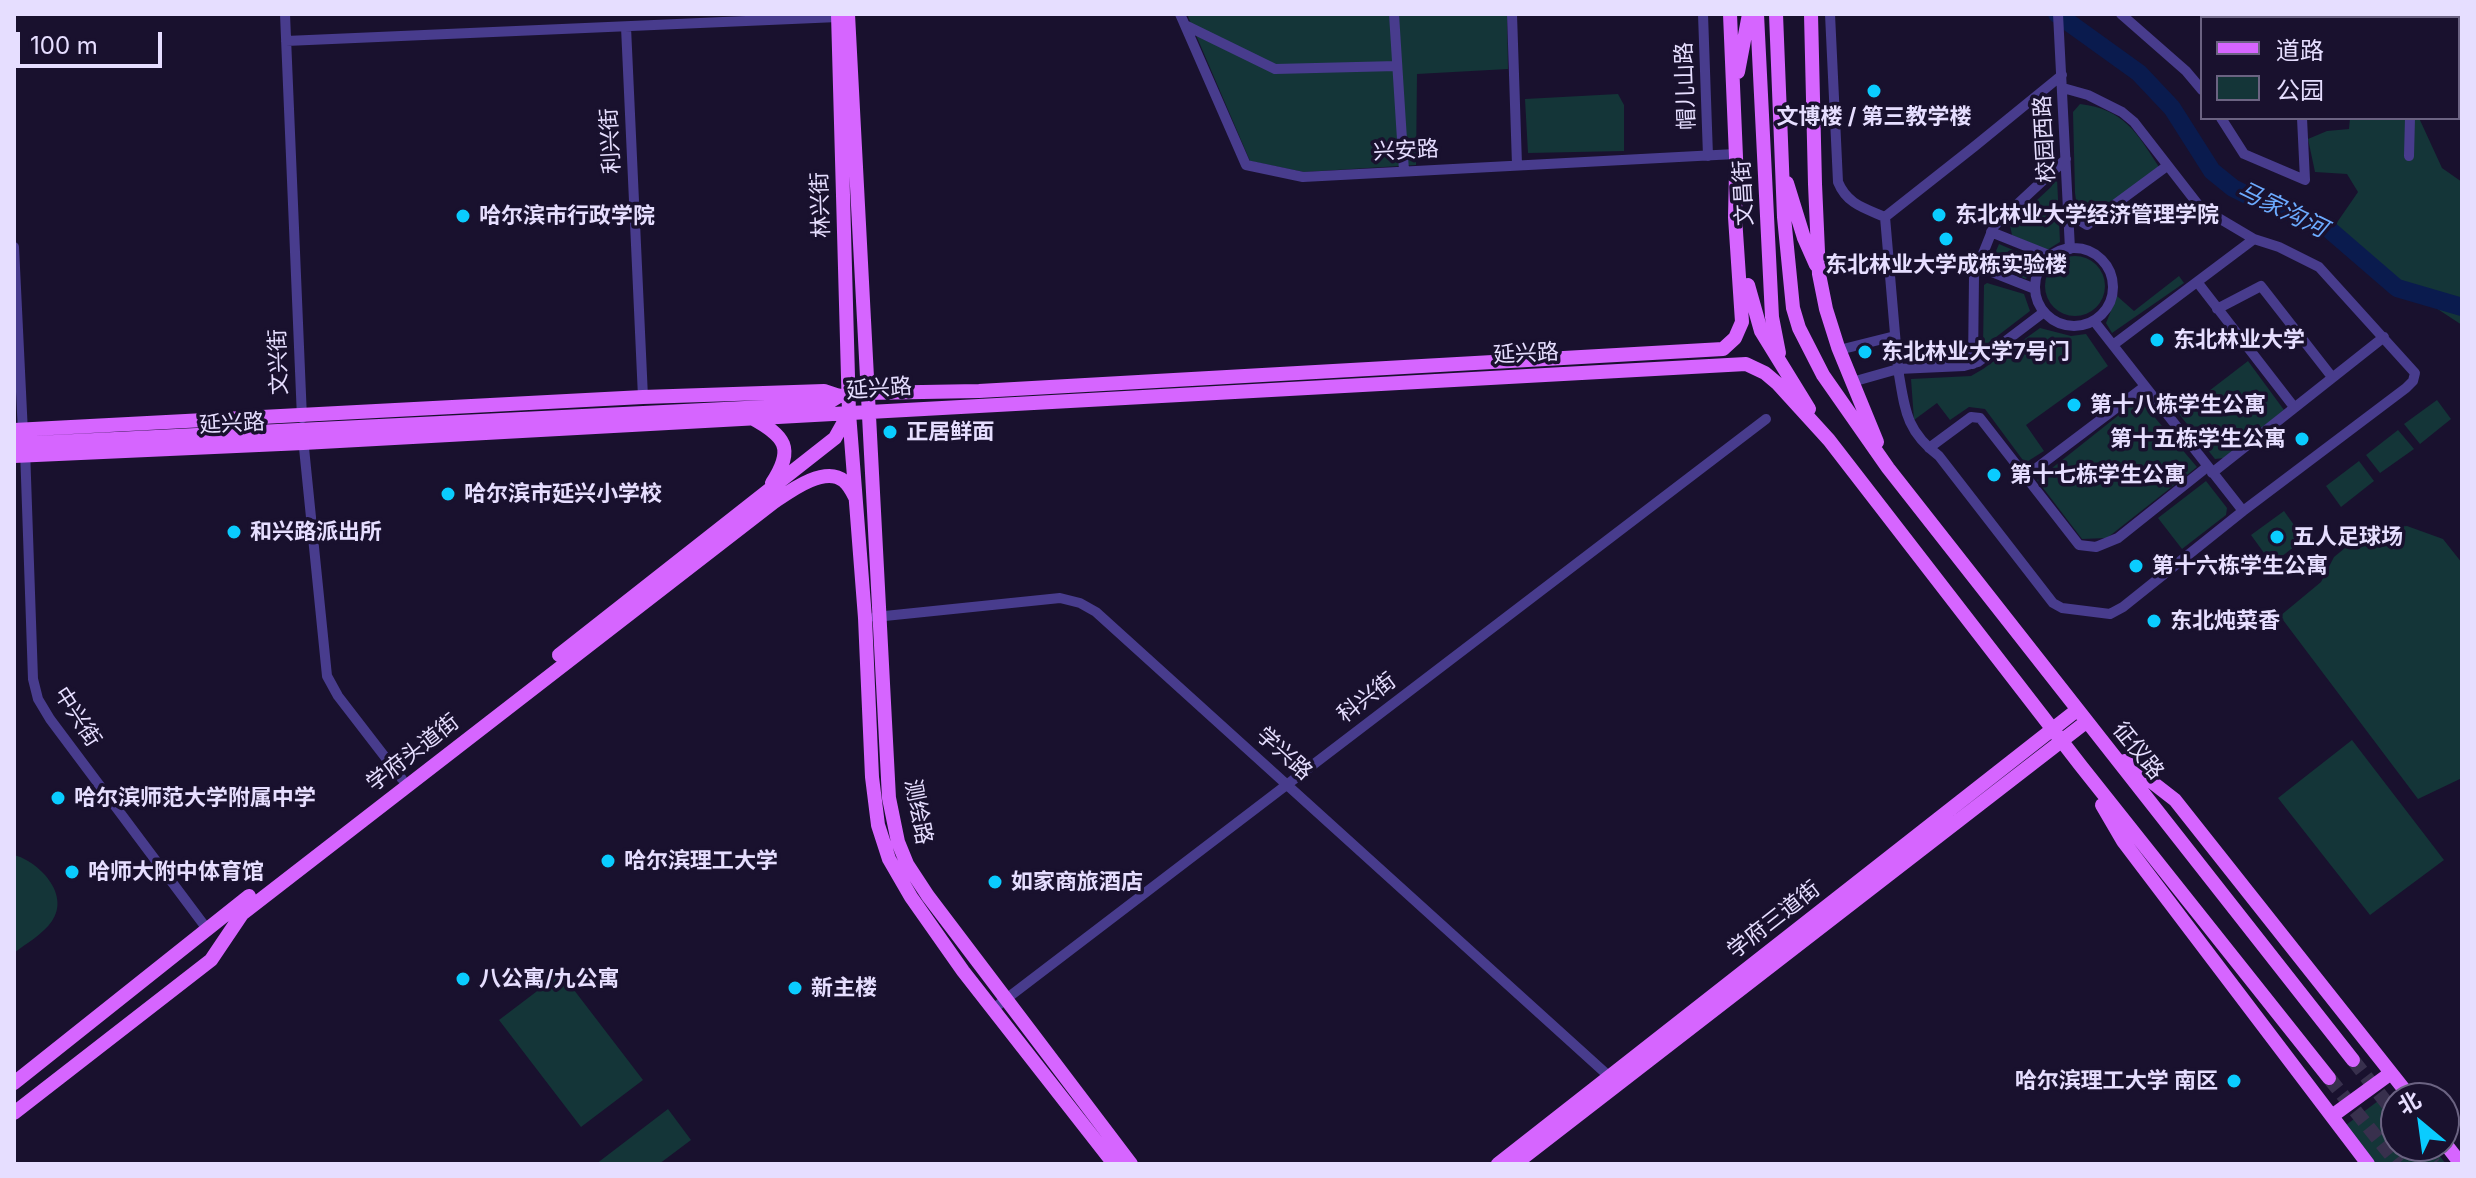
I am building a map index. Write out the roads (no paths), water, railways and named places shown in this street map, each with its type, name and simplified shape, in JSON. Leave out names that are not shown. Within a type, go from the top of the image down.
[{"type":"main road","points":[[1730,14],[1736,172],[1745,274],[1765,339],[1829,440],[2081,766],[2329,1078]]},
{"type":"main road","points":[[1734,93],[1749,14]]},
{"type":"main road","name":"文昌街","points":[[1757,14],[1772,317],[1784,368]]},
{"type":"main road","name":"文昌街","points":[[1776,14],[1790,283],[1799,328],[1823,375],[1888,468]]},
{"type":"main road","points":[[1811,14],[1819,273],[1839,350],[1888,468]]},
{"type":"main road","name":"林兴街","points":[[841,15],[866,393]]},
{"type":"main road","name":"林兴街","points":[[841,15],[844,396]]},
{"type":"main road","points":[[1783,170],[1804,238],[1819,273]]},
{"type":"main road","name":"延兴路","points":[[19,443],[302,430],[643,397],[824,391],[844,396],[979,391],[1723,349],[1735,338],[1742,322],[1735,217],[1736,172]]},
{"type":"main road","name":"延兴路","points":[[19,443],[302,430],[752,418],[1746,364],[1765,373],[1778,384],[1829,440]]},
{"type":"main road","name":"测绘路","points":[[866,393],[872,617],[872,777],[875,808],[884,843],[898,878],[963,971],[1114,1164]]},
{"type":"main road","points":[[302,430],[826,404],[844,396]]},
{"type":"main road","name":"测绘路","points":[[844,396],[849,413],[856,498],[872,617],[889,798],[898,842],[907,864],[928,896],[1131,1164]]},
{"type":"main road","name":"学府头道街","points":[[14,1083],[835,438],[849,413]]},
{"type":"main road","points":[[752,418],[779,435],[784,449],[780,471],[761,496]]},
{"type":"main road","name":"征仪路","points":[[1888,468],[2353,1060]]},
{"type":"main road","name":"学府头道街","points":[[14,1113],[211,960],[242,914],[774,502],[811,480],[832,475],[844,481],[856,498]]},
{"type":"main road","name":"学府三道街","points":[[1498,1164],[1613,1081],[2082,716]]},
{"type":"main road","points":[[2106,746],[2175,800],[2398,1082]]},
{"type":"main road","points":[[2081,766],[2123,841],[2368,1164]]},
{"type":"main road","points":[[2332,1116],[2391,1073]]},
{"type":"main road","name":"学府三道街","points":[[1515,1164],[1613,1081]]},
{"type":"street","name":"文兴街","points":[[285,14],[302,430],[327,676],[338,696],[402,779]]},
{"type":"street","name":"兴安路","points":[[1180,14],[1246,165],[1303,177],[1735,154]]},
{"type":"street","points":[[1394,14],[1404,171]]},
{"type":"street","points":[[1512,14],[1517,165]]},
{"type":"street","name":"帽儿山路","points":[[1703,14],[1708,156]]},
{"type":"street","points":[[1830,14],[1838,182],[1843,194],[1850,200],[1885,217]]},
{"type":"street","name":"校园西路","points":[[2058,14],[2070,249]]},
{"type":"street","points":[[2121,14],[2186,71],[2200,88]]},
{"type":"street","points":[[286,41],[841,15]]},
{"type":"street","points":[[1185,25],[1275,69],[1397,66]]},
{"type":"street","name":"利兴街","points":[[626,27],[643,397]]},
{"type":"street","points":[[1885,217],[2062,75]]},
{"type":"street","points":[[1885,217],[1898,369],[1910,424],[1922,443],[1939,456],[2053,603],[2062,608],[2110,614],[2123,607],[2413,381],[2415,373],[2319,267],[2279,247],[2254,239],[2200,207],[2140,128],[2122,112],[2088,95],[2063,88]]},
{"type":"street","points":[[2222,120],[2244,154],[2305,180],[2302,120]]},
{"type":"street","points":[[2409,156],[2410,120]]},
{"type":"street","points":[[1973,364],[1974,276],[1991,232],[2066,159]]},
{"type":"street","points":[[2069,214],[2087,225],[2167,166]]},
{"type":"street","points":[[1991,232],[2051,256]]},
{"type":"street","points":[[2113,345],[2254,239]]},
{"type":"street","name":"中兴街","points":[[14,247],[19,443],[33,679],[38,699],[207,929]]},
{"type":"street","points":[[2070,249],[2095,255],[2105,264],[2113,288],[2111,301],[2104,312],[2094,321],[2073,326],[2062,324],[2044,312],[2035,289],[2038,274],[2051,256],[2070,249]]},
{"type":"street","points":[[1977,266],[2035,289]]},
{"type":"street","points":[[2198,283],[2294,407]]},
{"type":"street","points":[[2217,309],[2261,286],[2332,377]]},
{"type":"street","points":[[1852,382],[1898,369],[1973,364],[2044,312]]},
{"type":"street","points":[[2094,321],[2243,511]]},
{"type":"street","points":[[1839,350],[1895,336]]},
{"type":"street","points":[[1929,448],[1971,417],[1980,418],[2079,545],[2096,547],[2118,538],[2384,337]]},
{"type":"street","points":[[2026,476],[2144,387]]},
{"type":"street","name":"科兴街","points":[[993,1009],[1766,419]]},
{"type":"street","name":"学兴路","points":[[872,617],[1060,598],[1080,603],[1096,612],[1613,1081]]},
{"type":"waterway","name":"马家沟河","points":[[2057,14],[2139,73],[2172,108],[2212,171],[2233,188],[2324,225],[2397,288],[2462,307]]},
{"type":"tunnel","points":[[2353,1060],[2380,1095]]},
{"type":"tunnel","points":[[2329,1078],[2398,1164]]},
{"type":"place","name":"文博楼 / 第三教学楼","points":[[1874,91]]},
{"type":"place","name":"东北林业大学经济管理学院","points":[[1939,215]]},
{"type":"place","name":"哈尔滨市行政学院","points":[[463,216]]},
{"type":"place","name":"东北林业大学成栋实验楼","points":[[1946,239]]},
{"type":"place","name":"东北林业大学","points":[[2157,340]]},
{"type":"place","name":"东北林业大学7号门","points":[[1865,352]]},
{"type":"place","name":"第十八栋学生公寓","points":[[2074,405]]},
{"type":"place","name":"正居鲜面","points":[[890,432]]},
{"type":"place","name":"第十五栋学生公寓","points":[[2302,439]]},
{"type":"place","name":"第十七栋学生公寓","points":[[1994,475]]},
{"type":"place","name":"哈尔滨市延兴小学校","points":[[448,494]]},
{"type":"place","name":"和兴路派出所","points":[[234,532]]},
{"type":"place","name":"五人足球场","points":[[2277,537]]},
{"type":"place","name":"第十六栋学生公寓","points":[[2136,566]]},
{"type":"place","name":"东北炖菜香","points":[[2154,621]]},
{"type":"place","name":"哈尔滨师范大学附属中学","points":[[58,798]]},
{"type":"place","name":"哈尔滨理工大学","points":[[608,861]]},
{"type":"place","name":"哈师大附中体育馆","points":[[72,872]]},
{"type":"place","name":"如家商旅酒店","points":[[995,882]]},
{"type":"place","name":"八公寓/九公寓","points":[[463,979]]},
{"type":"place","name":"新主楼","points":[[795,988]]},
{"type":"place","name":"哈尔滨理工大学 南区","points":[[2234,1081]]}]
